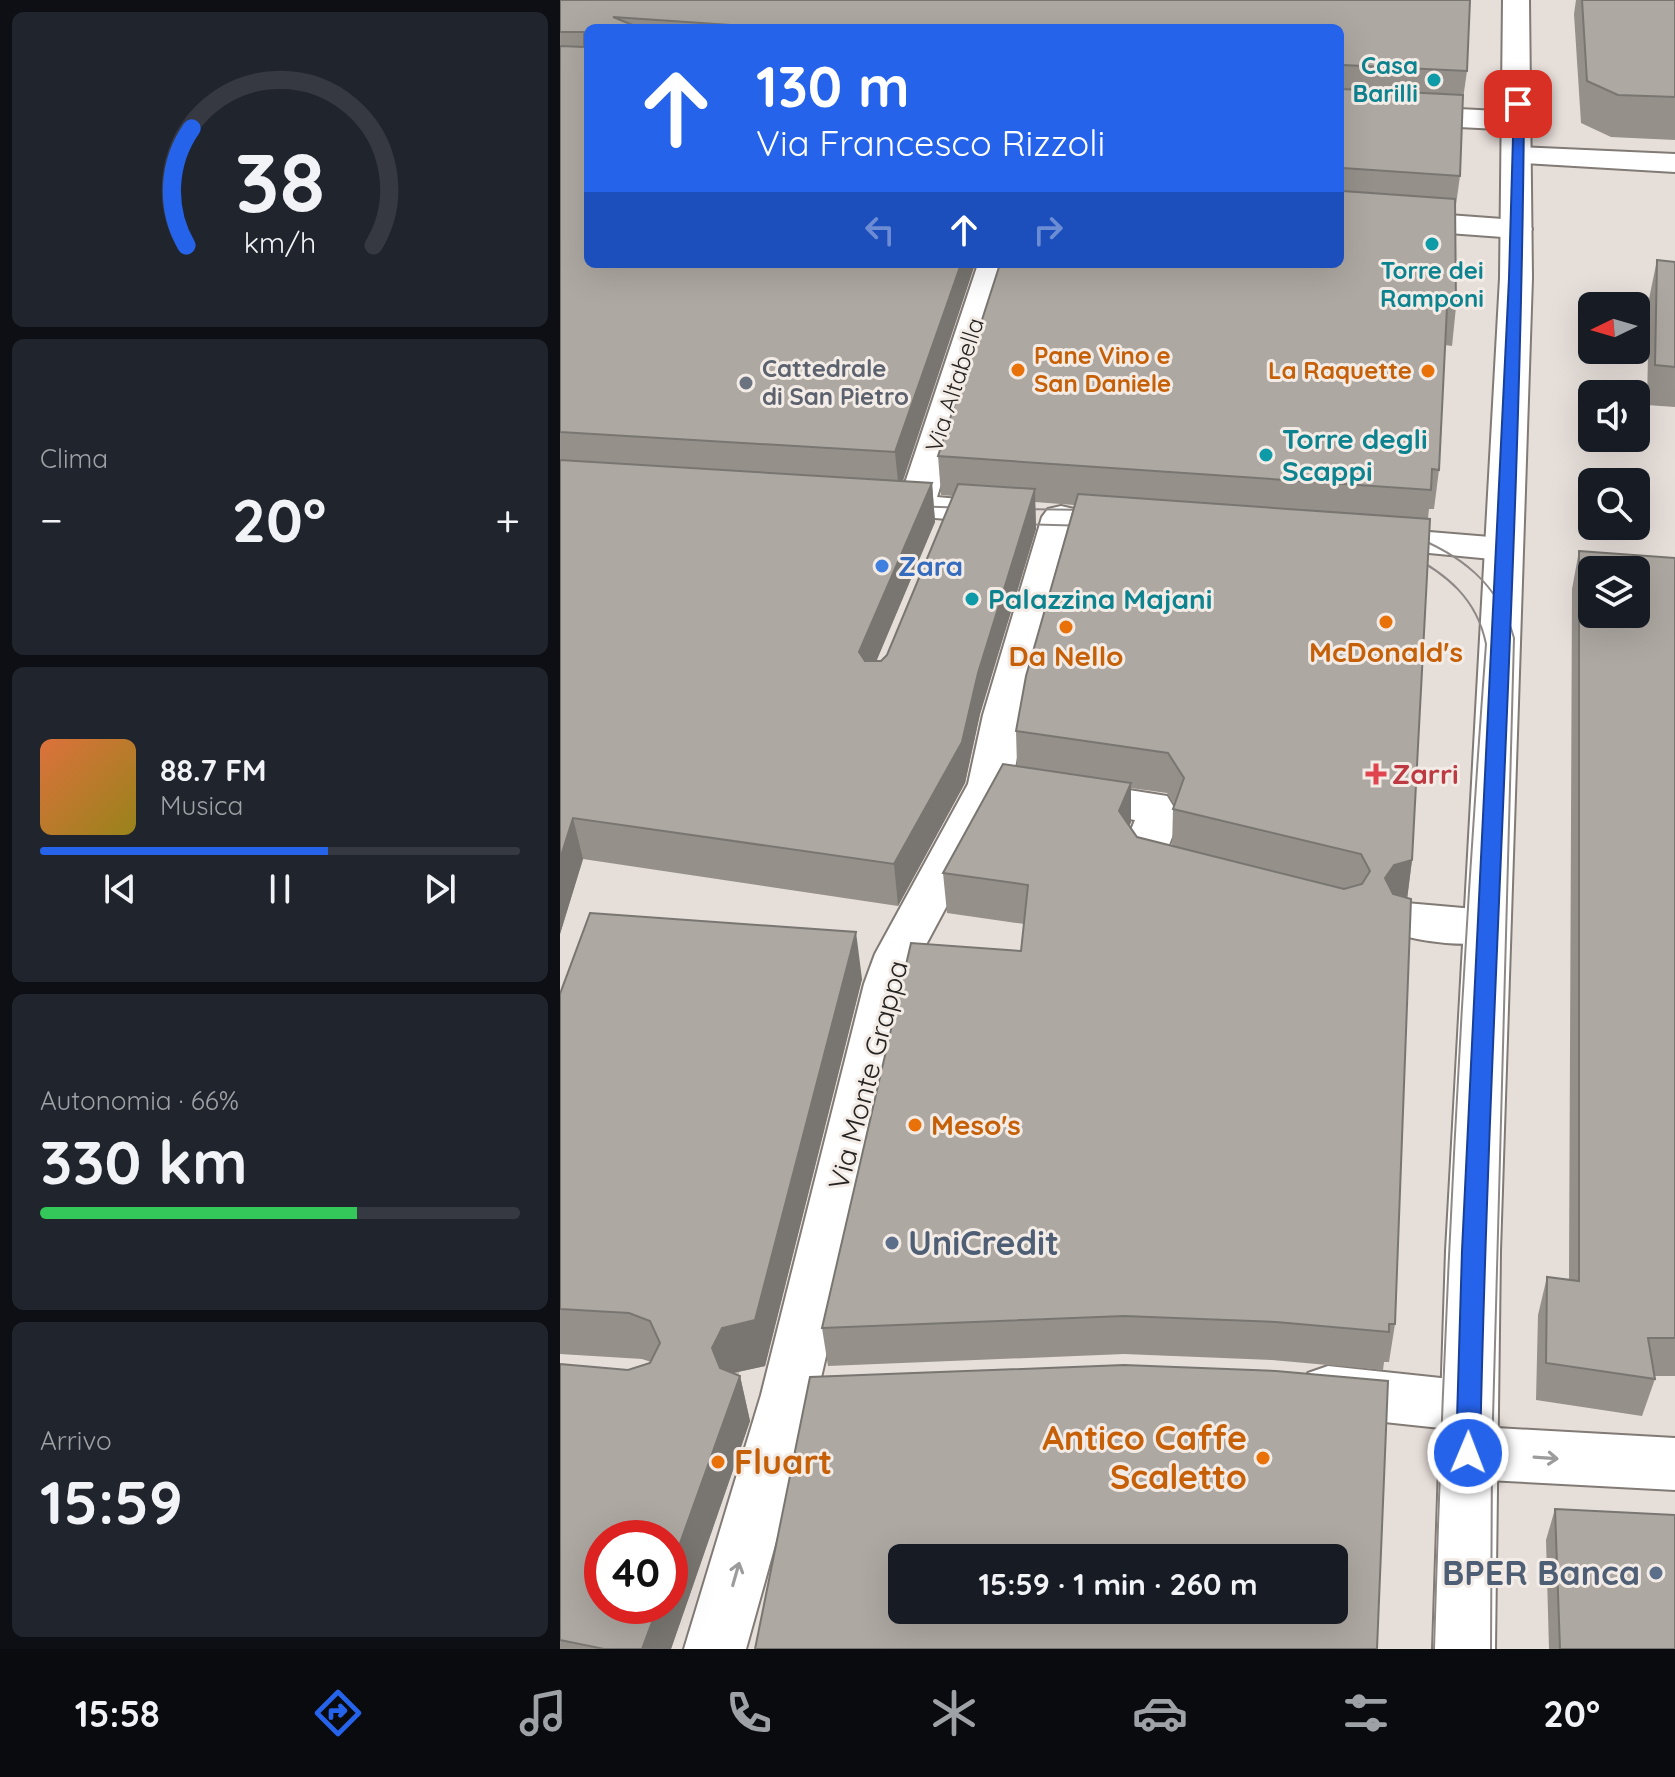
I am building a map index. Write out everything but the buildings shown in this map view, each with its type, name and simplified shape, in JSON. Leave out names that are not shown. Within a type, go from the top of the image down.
[{"type":"street","points":[[1464,1649],[1486,927],[1501,686],[1502,549],[1516,229],[1516,0]]},
{"type":"street","points":[[1344,112],[1518,121]]},
{"type":"street","points":[[1518,156],[1675,163]]},
{"type":"street","points":[[1344,216],[1516,229]]},
{"type":"street","name":"Via Altabella","points":[[916,506],[993,268]]},
{"type":"street","points":[[838,502],[916,506]]},
{"type":"street","name":"Via Monte Grappa","points":[[715,1649],[795,1394],[888,984],[898,954],[990,784],[1004,715],[1076,518],[916,506]]},
{"type":"street","points":[[1337,536],[1502,549]]},
{"type":"street","points":[[990,784],[1152,807],[1158,817],[1144,852],[1153,863],[1225,880]]},
{"type":"street","points":[[1406,920],[1486,927]]},
{"type":"street","points":[[1274,1388],[1469,1429],[1675,1464]]},
{"type":"tunnel","points":[[684,1390],[754,1394]]},
{"type":"tram line","points":[[910,506],[970,508]]},
{"type":"tram line","points":[[1014,509],[1094,510]]},
{"type":"tram line","points":[[1015,524],[1091,526]]},
{"type":"tram line","points":[[1408,534],[1444,551],[1475,573],[1498,601],[1514,638],[1492,1455],[1491,1649]]},
{"type":"tram line","points":[[1408,554],[1447,579],[1468,601],[1482,628],[1486,644],[1454,1146],[1434,1649]]},
{"type":"place","name":"Casa Barilli","points":[[1434,80]]},
{"type":"place","name":"Torre dei Ramponi","points":[[1432,244]]},
{"type":"place","name":"Pane Vino e San Daniele","points":[[1018,370]]},
{"type":"place","name":"La Raquette","points":[[1428,371]]},
{"type":"place","name":"Cattedrale di San Pietro","points":[[746,383]]},
{"type":"place","name":"Torre degli Scappi","points":[[1266,455]]},
{"type":"place","name":"Zara","points":[[882,566]]},
{"type":"place","name":"Palazzina Majani","points":[[972,599]]},
{"type":"place","name":"McDonald's","points":[[1386,622]]},
{"type":"place","name":"Da Nello","points":[[1066,627]]},
{"type":"place","name":"Zarri","points":[[1376,774]]},
{"type":"place","name":"Meso's","points":[[915,1125]]},
{"type":"place","name":"UniCredit","points":[[892,1243]]},
{"type":"place","name":"Antico Caffe Scaletto","points":[[1263,1458]]},
{"type":"place","name":"Fluart","points":[[718,1462]]},
{"type":"place","name":"BPER Banca","points":[[1656,1573]]},
{"type":"route","points":[[1468,1453],[1486,927],[1501,686],[1500,599],[1516,278],[1518,104]]}]
